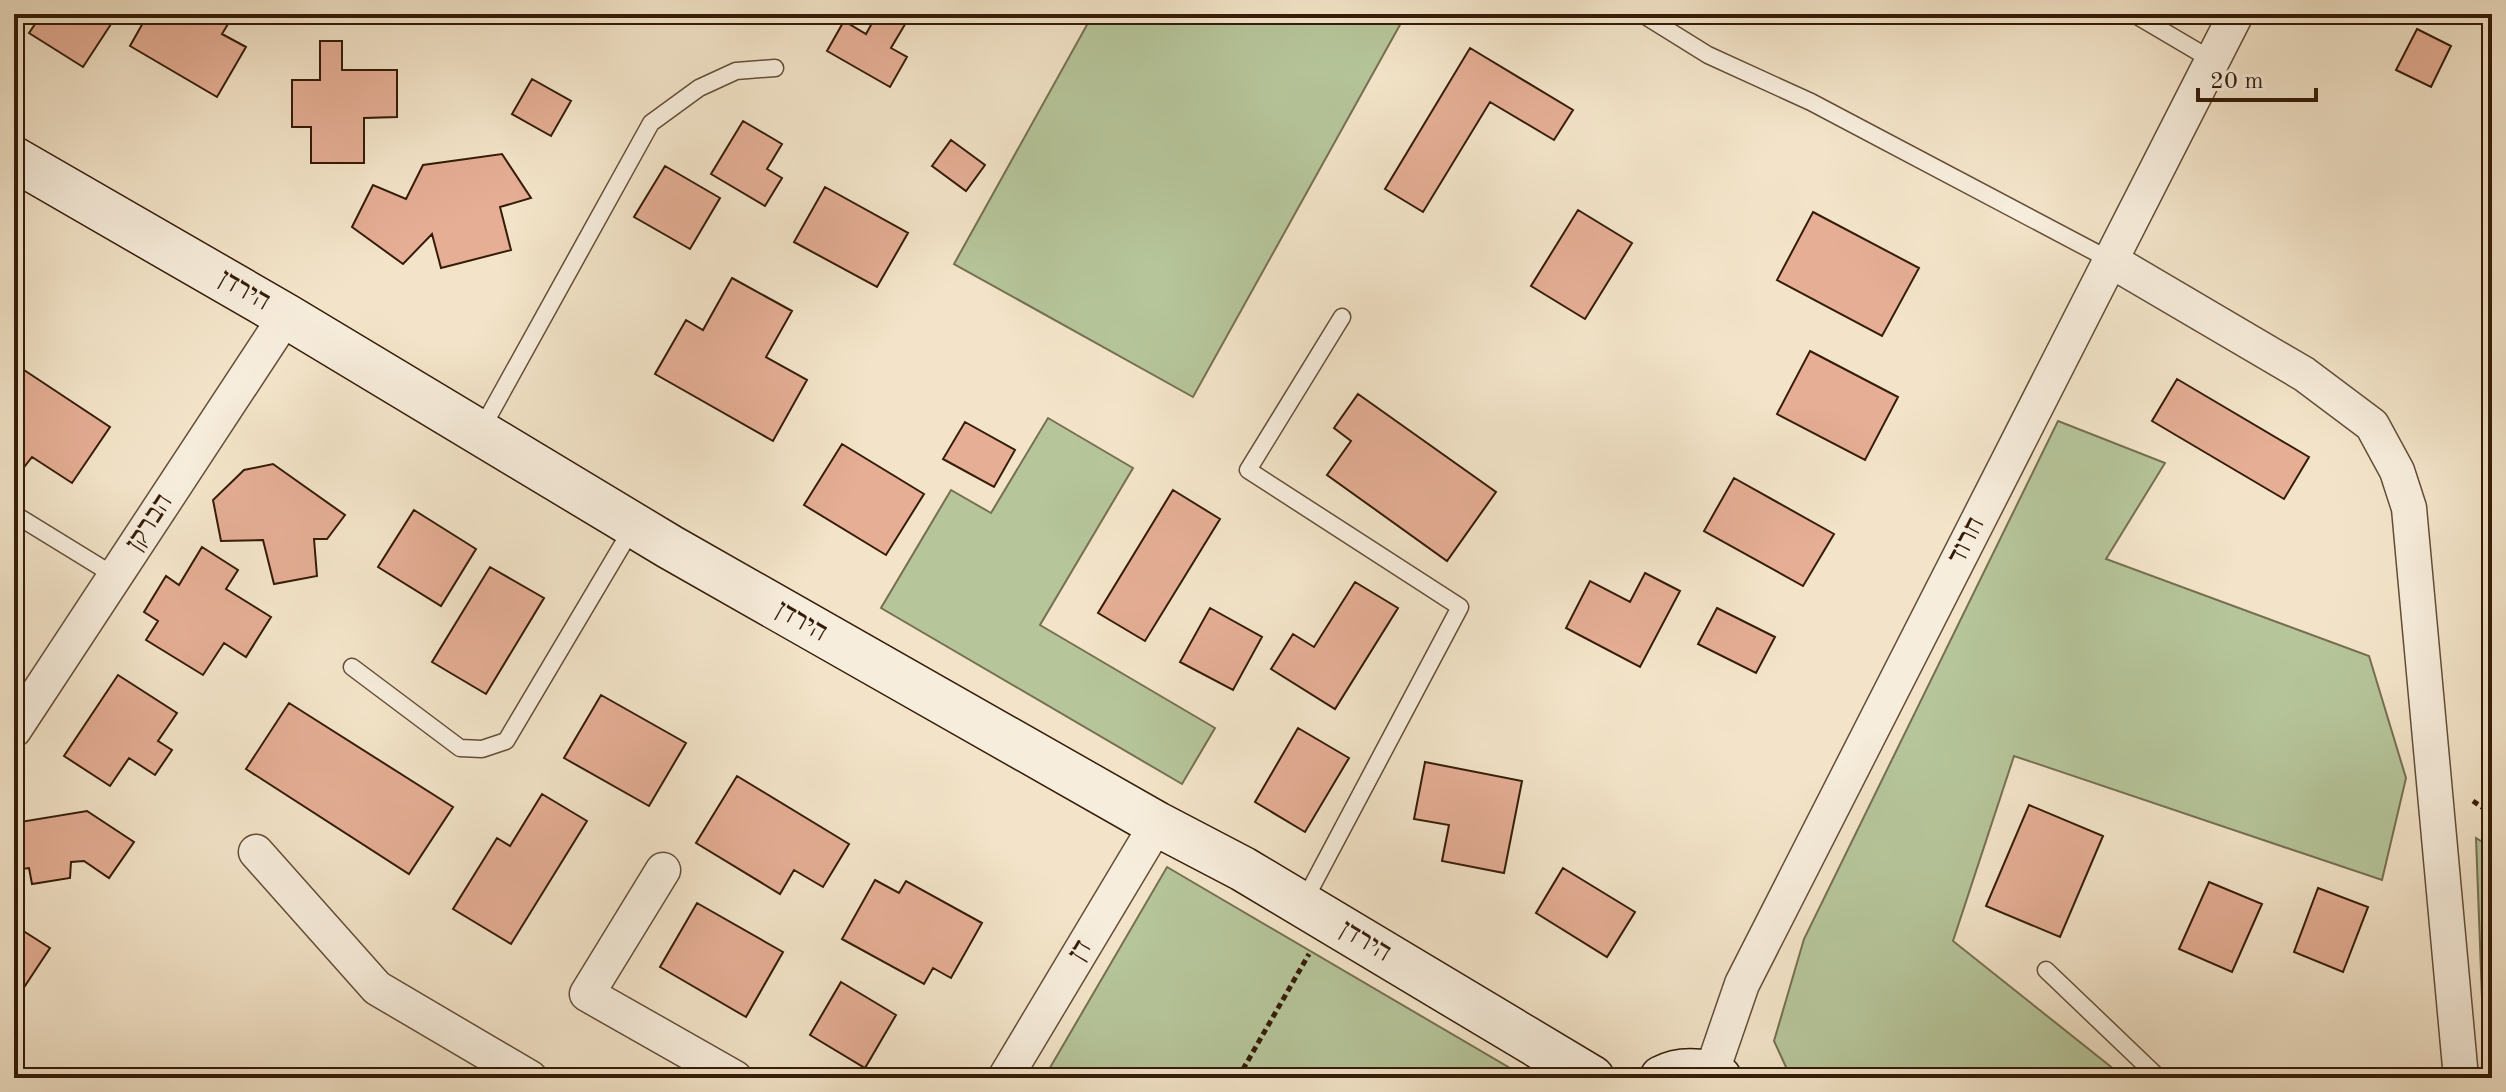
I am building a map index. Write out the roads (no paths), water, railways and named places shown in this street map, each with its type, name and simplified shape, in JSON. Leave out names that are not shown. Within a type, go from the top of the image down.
[{"type":"street","name":"חרוד","points":[[1715,1076],[1742,984],[2236,14]]},
{"type":"street","name":"הירדן","points":[[14,159],[286,316],[683,555],[1157,824],[1243,869],[1592,1078]]},
{"type":"street","points":[[2110,260],[2304,374],[2372,425],[2397,471],[2409,508],[2461,1078]]},
{"type":"street","name":"הברקן","points":[[14,730],[286,316]]},
{"type":"street","name":"דן","points":[[1005,1078],[1157,824]]},
{"type":"street","points":[[256,852],[377,988],[530,1078]]},
{"type":"street","points":[[663,870],[587,994],[735,1078]]},
{"type":"street","points":[[1662,1078],[1689,1071],[1715,1076]]},
{"type":"lane","points":[[1642,14],[1708,55],[1811,102],[2110,260]]},
{"type":"lane","points":[[2134,14],[2212,60]]},
{"type":"lane","points":[[480,432],[651,123],[699,88],[736,71],[775,68]]},
{"type":"lane","points":[[1316,912],[1460,607],[1248,470],[1342,317]]},
{"type":"lane","points":[[14,514],[115,576]]},
{"type":"lane","points":[[352,667],[460,748],[482,749],[506,741],[635,525]]},
{"type":"lane","points":[[2046,970],[2159,1078]]}]
